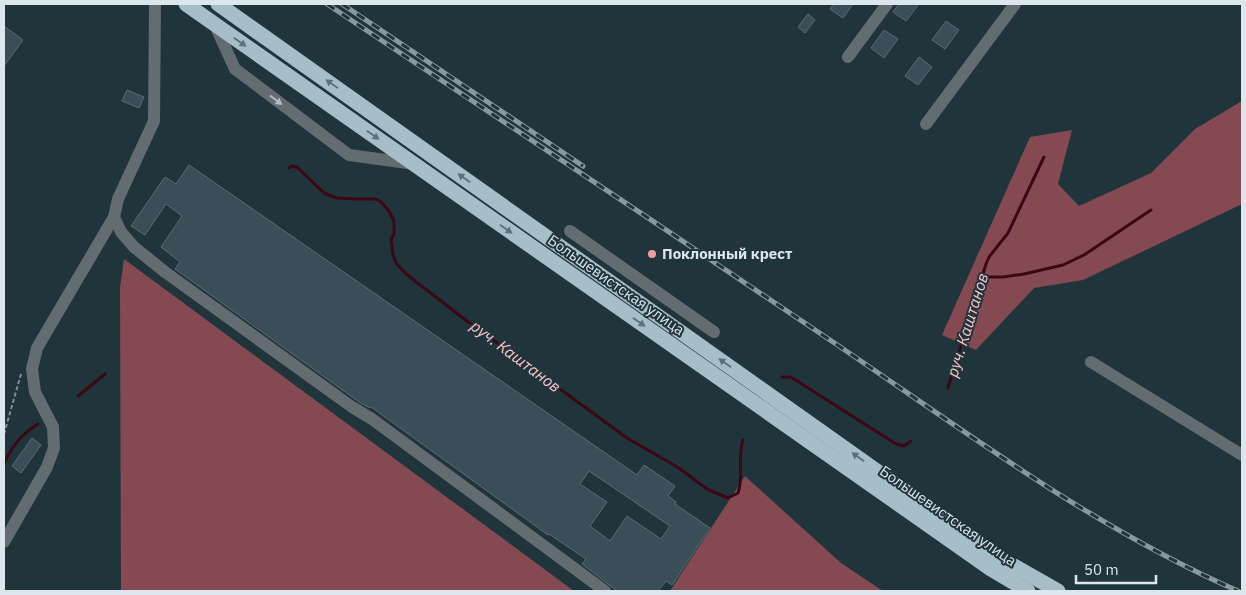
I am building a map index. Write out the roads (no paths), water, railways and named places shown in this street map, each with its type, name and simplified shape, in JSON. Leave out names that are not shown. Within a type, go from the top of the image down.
[{"type":"highway","name":"Большевистская улица","points":[[186,4],[983,563],[1028,591]]},
{"type":"highway","name":"Большевистская улица","points":[[218,4],[998,557],[1058,591]]},
{"type":"street","points":[[4,542],[47,467],[54,448],[53,426],[35,392],[32,369],[36,354],[42,339],[114,217],[118,198],[154,121],[155,4]]},
{"type":"street","points":[[848,58],[887,4]]},
{"type":"street","points":[[926,124],[1015,4]]},
{"type":"street","points":[[214,23],[235,69],[348,155],[415,164]]},
{"type":"street","points":[[114,217],[121,232],[130,242],[165,272],[352,407],[372,419],[605,591]]},
{"type":"street","points":[[570,231],[714,332]]},
{"type":"street","points":[[1092,362],[1242,455]]},
{"type":"waterway","name":"руч. Каштанов","points":[[948,388],[986,264],[989,257],[1008,233],[1044,157]]},
{"type":"waterway","name":"руч. Каштанов","points":[[289,168],[292,166],[297,167],[324,193],[331,196],[337,198],[376,199],[380,201],[389,211],[394,221],[394,234],[391,240],[393,255],[396,263],[406,274],[627,438],[679,468],[707,489],[728,498],[738,493],[743,440]]},
{"type":"waterway","points":[[982,277],[1024,274],[1063,265],[1084,255],[1151,210]]},
{"type":"waterway","points":[[78,396],[105,374]]},
{"type":"waterway","name":"руч. Каштанов","points":[[782,377],[794,379],[896,444],[904,446],[911,441]]},
{"type":"waterway","name":"руч. Каштанов","points":[[4,464],[18,441],[38,424]]},
{"type":"railway","points":[[327,4],[1029,475],[1131,537],[1238,591]]},
{"type":"railway","points":[[342,4],[583,166]]},
{"type":"place","name":"Поклонный крест","points":[[652,254]]}]
